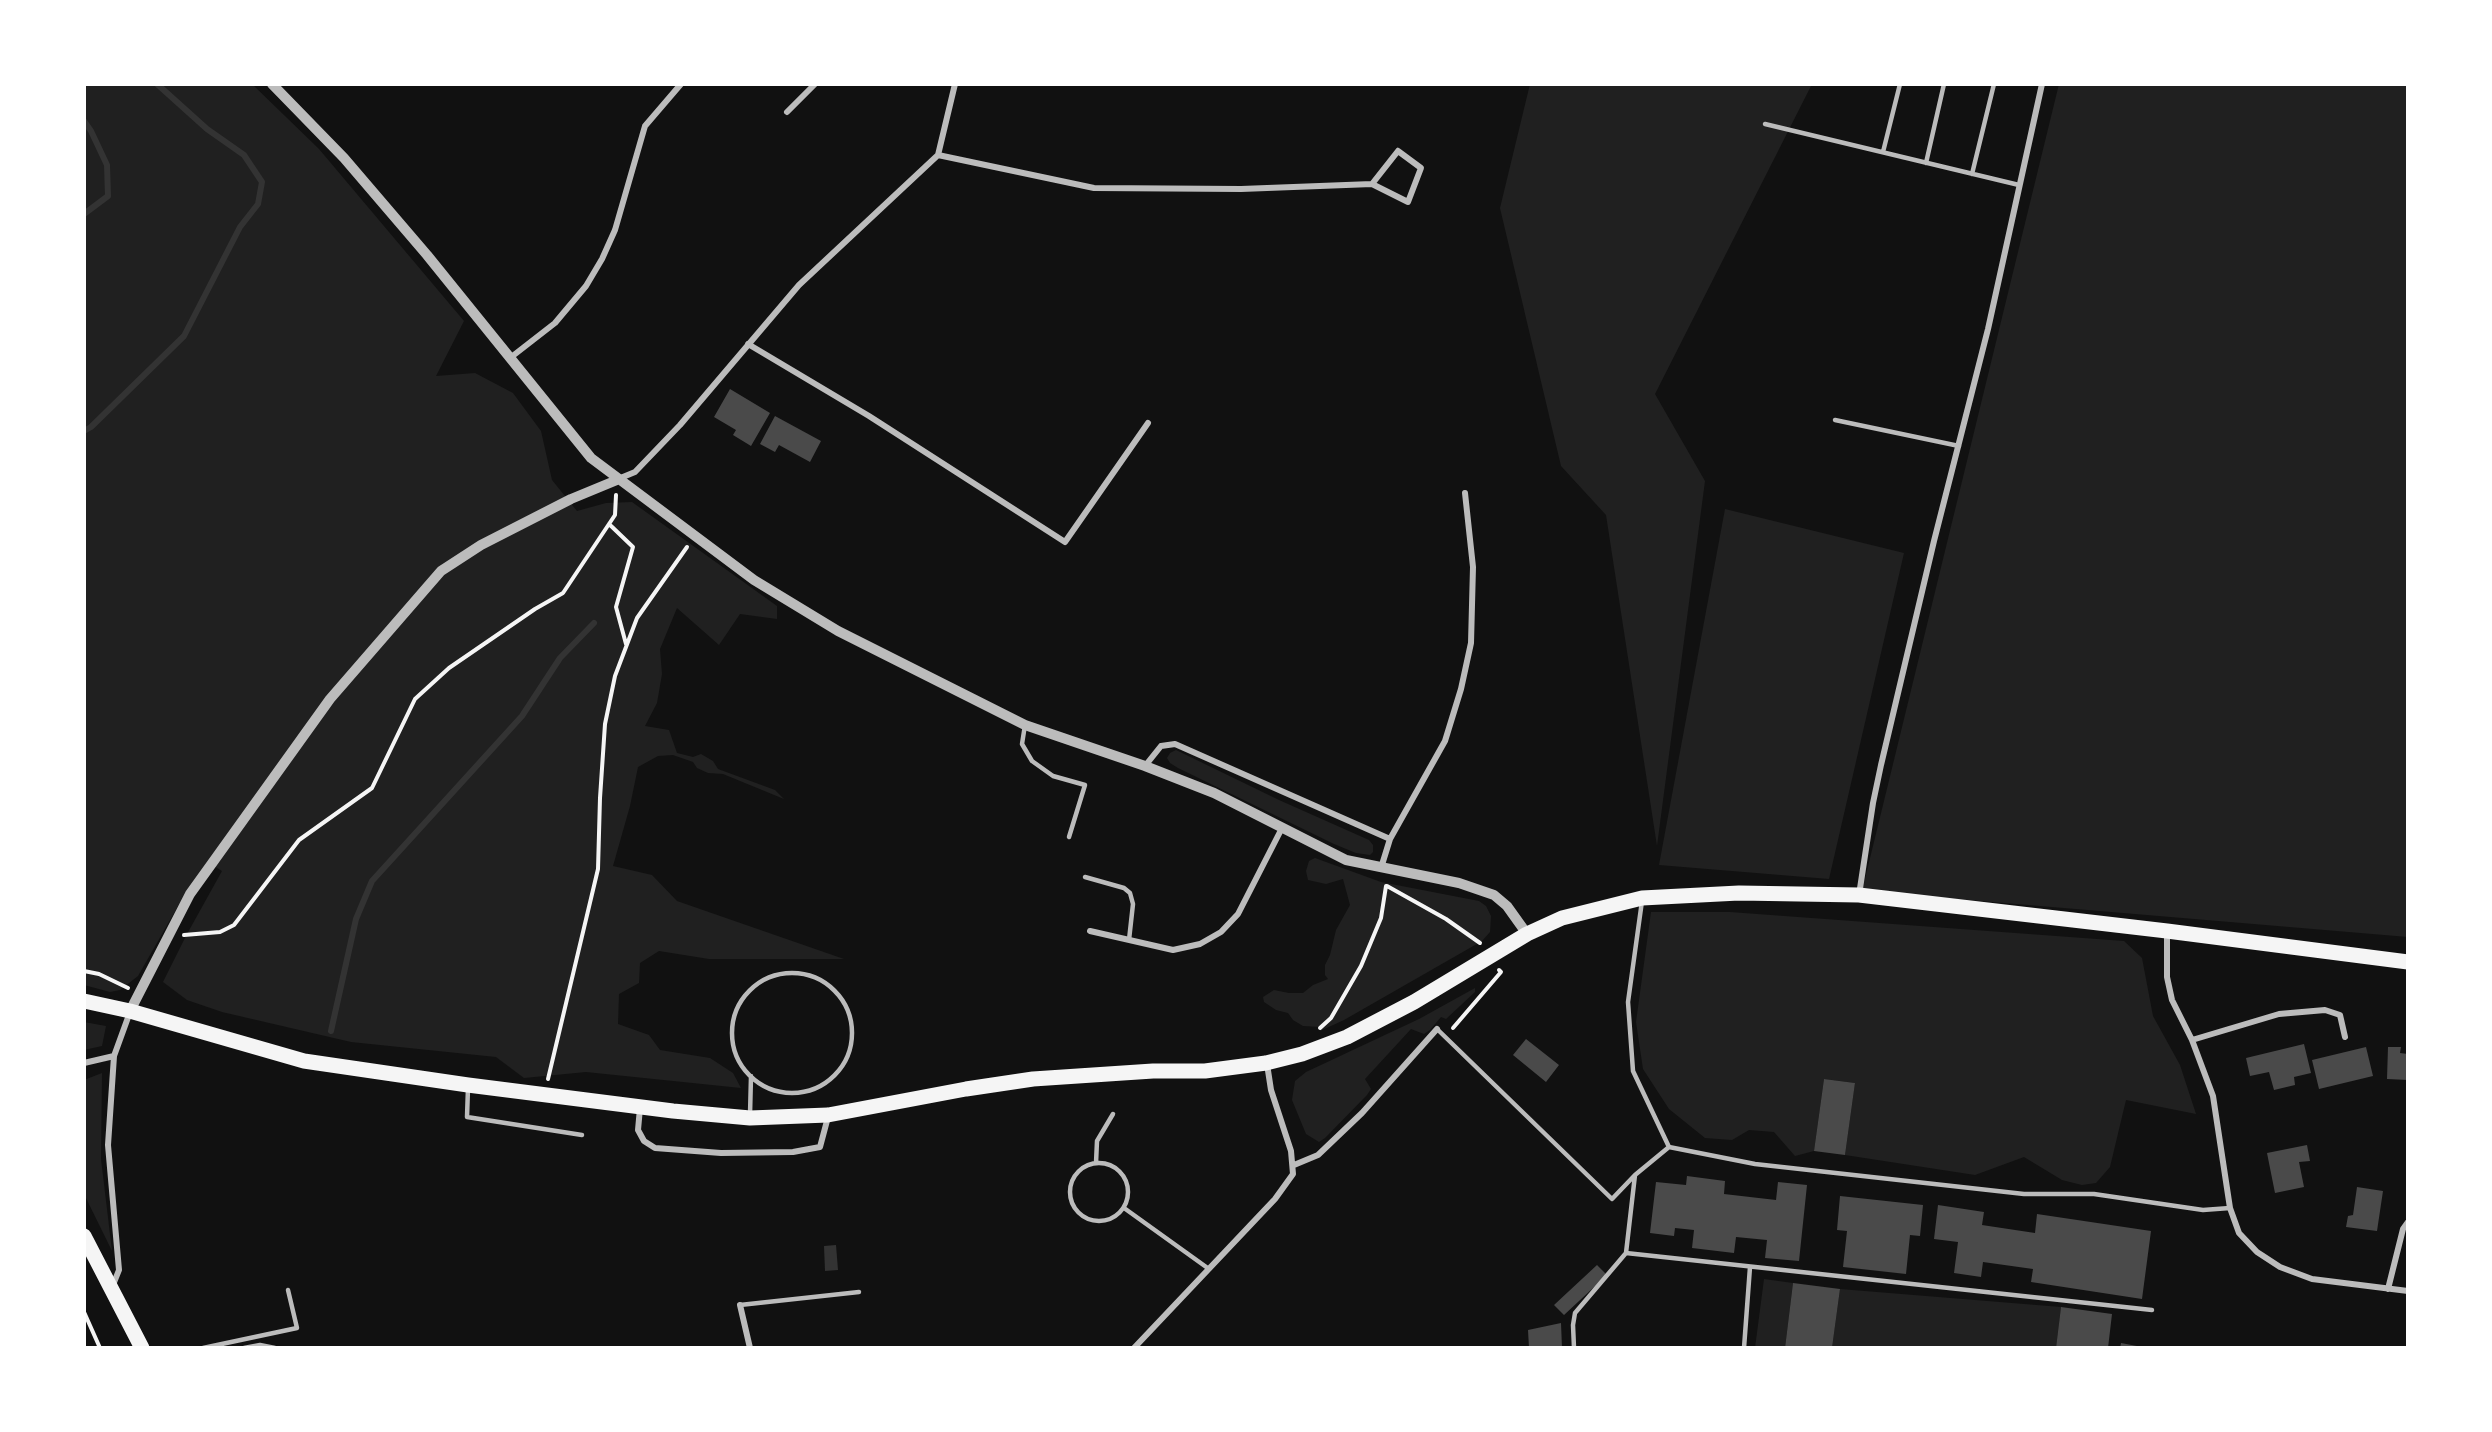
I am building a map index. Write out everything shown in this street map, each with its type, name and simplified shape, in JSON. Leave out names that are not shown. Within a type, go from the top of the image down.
[{"type":"main road","points":[[84,1001],[130,1011],[303,1061],[544,1095],[750,1118],[828,1115],[1033,1079],[1153,1071],[1205,1071],[1266,1063],[1302,1054],[1347,1037],[1414,1002],[1527,934],[1562,918],[1642,898],[1749,893],[1859,895],[2408,962]]},
{"type":"main road","points":[[84,1236],[138,1347]]},
{"type":"street","points":[[272,84],[359,176],[427,255],[591,458],[617,480],[754,580],[838,631],[1025,725],[1145,766],[1214,793],[1346,860],[1381,869],[1459,883],[1485,891],[1501,900],[1527,934]]},
{"type":"street","points":[[509,359],[555,323],[586,286],[615,230],[645,126],[681,84]]},
{"type":"street","points":[[787,112],[816,84]]},
{"type":"street","points":[[111,1289],[119,1270],[108,1145],[114,1056],[130,1011],[190,894],[330,699],[441,571],[481,545],[571,499],[635,472],[680,425],[799,285],[938,155],[955,84]]},
{"type":"street","points":[[1859,895],[1875,794],[1934,541],[1988,329],[2042,84]]},
{"type":"street","points":[[938,155],[1094,188],[1242,189],[1372,184],[1408,202],[1420,168],[1398,151],[1372,184]]},
{"type":"street","points":[[748,344],[869,416],[1065,542],[1148,423]]},
{"type":"street","points":[[1381,869],[1390,839],[1430,772],[1445,741],[1461,689],[1471,642],[1473,567],[1465,493]]},
{"type":"street","points":[[1145,766],[1161,746],[1175,744],[1390,839]]},
{"type":"street","points":[[1090,931],[1173,950],[1200,944],[1221,932],[1238,914],[1282,828]]},
{"type":"street","points":[[2167,931],[2167,977],[2172,1000],[2192,1040],[2212,1096],[2230,1208],[2239,1233],[2257,1252],[2280,1267],[2312,1279],[2408,1291]]},
{"type":"street","points":[[2192,1040],[2279,1014],[2325,1010],[2340,1015],[2345,1037]]},
{"type":"street","points":[[1294,1165],[1318,1155],[1362,1113],[1437,1029]]},
{"type":"street","points":[[84,1064],[114,1056]]},
{"type":"street","points":[[1134,1348],[1288,1183],[1293,1174],[1294,1165],[1271,1090],[1266,1063]]},
{"type":"street","points":[[640,1107],[638,1130],[644,1141],[655,1148],[721,1153],[793,1152],[820,1147],[828,1115]]},
{"type":"street","points":[[2388,1289],[2403,1229],[2408,1222]]},
{"type":"street","points":[[740,1305],[750,1348]]},
{"type":"lane","points":[[1883,152],[1899,84]]},
{"type":"lane","points":[[1926,163],[1944,84]]},
{"type":"lane","points":[[1972,174],[1994,84]]},
{"type":"lane","points":[[1765,124],[2019,185]]},
{"type":"lane","points":[[1836,420],[1959,446]]},
{"type":"lane","points":[[1025,725],[1022,744],[1032,761],[1053,776],[1085,785],[1069,837]]},
{"type":"lane","points":[[1085,877],[1124,888],[1130,893],[1133,904],[1129,940]]},
{"type":"lane","points":[[1642,898],[1628,1002],[1633,1071],[1669,1147]]},
{"type":"lane","points":[[750,1118],[751,1076],[739,1060],[733,1041],[733,1021],[741,1001],[754,986],[771,976],[791,972],[812,976],[829,986],[843,1000],[850,1018],[852,1037],[848,1056],[837,1072],[823,1084],[805,1091],[786,1092],[767,1087],[751,1076]]},
{"type":"lane","points":[[1437,1029],[1612,1199],[1635,1175],[1669,1147]]},
{"type":"lane","points":[[468,1085],[467,1117],[582,1135]]},
{"type":"lane","points":[[1096,1163],[1096,1141],[1113,1114]]},
{"type":"lane","points":[[1669,1147],[1755,1164],[2000,1192],[2094,1194],[2203,1210],[2230,1208]]},
{"type":"lane","points":[[1096,1163],[1111,1165],[1119,1171],[1126,1179],[1129,1189],[1124,1208],[1110,1220],[1101,1222],[1083,1217],[1076,1211],[1072,1203],[1071,1185],[1082,1168],[1096,1163]]},
{"type":"lane","points":[[1574,1348],[1575,1313],[1626,1253],[1635,1175]]},
{"type":"lane","points":[[1124,1208],[1209,1269]]},
{"type":"lane","points":[[1626,1253],[2152,1310]]},
{"type":"lane","points":[[1744,1348],[1750,1267]]},
{"type":"lane","points":[[203,1348],[297,1328],[288,1290]]},
{"type":"lane","points":[[740,1305],[859,1292]]},
{"type":"lane","points":[[244,1348],[260,1345],[275,1348]]},
{"type":"path","points":[[168,936],[220,932],[234,925],[299,840],[372,788],[416,699],[449,668],[535,609],[563,593],[615,515],[617,480]]},
{"type":"path","points":[[609,524],[633,547],[616,606],[626,645]]},
{"type":"path","points":[[544,1095],[598,868],[605,724],[615,676],[637,618],[695,537]]},
{"type":"path","points":[[1382,882],[1446,919],[1480,944]]},
{"type":"path","points":[[1316,1033],[1331,1018],[1361,966],[1381,918],[1386,886]]},
{"type":"path","points":[[1437,1029],[1451,1030],[1501,972],[1491,957]]},
{"type":"path","points":[[84,971],[99,974],[139,993]]},
{"type":"path","points":[[84,1312],[100,1348]]},
{"type":"shaded area","points":[[86,84],[252,84],[319,149],[464,321],[436,376],[475,373],[513,393],[541,431],[552,480],[577,511],[606,503],[632,502],[777,606],[777,619],[740,614],[719,645],[677,608],[660,649],[662,674],[657,703],[645,726],[669,730],[677,753],[693,757],[701,754],[713,761],[718,769],[775,790],[784,799],[723,774],[708,773],[697,768],[693,762],[673,755],[658,756],[638,767],[613,866],[652,875],[677,901],[844,959],[709,959],[659,951],[640,963],[639,983],[619,994],[618,1024],[649,1035],[660,1050],[710,1058],[733,1073],[741,1088],[586,1072],[524,1078],[496,1057],[351,1042],[222,1012],[187,1000],[163,982],[222,871],[209,863],[178,906],[138,976],[120,990],[110,992],[84,985]]},
{"type":"shaded area","points":[[1530,84],[1812,84],[1655,394],[1705,481],[1657,846],[1606,515],[1561,466],[1500,208]]},
{"type":"shaded area","points":[[2059,84],[2408,84],[2408,937],[1862,891]]},
{"type":"shaded area","points":[[1725,509],[1904,553],[1829,879],[1659,865]]},
{"type":"shaded area","points":[[1176,750],[1369,840],[1373,845],[1373,852],[1370,855],[1356,853],[1334,844],[1178,768],[1167,758]]},
{"type":"shaded area","points":[[1315,858],[1381,882],[1479,901],[1486,906],[1491,916],[1490,932],[1482,941],[1344,1020],[1320,1031],[1321,1027],[1303,1026],[1293,1020],[1288,1013],[1276,1010],[1264,1002],[1263,997],[1274,990],[1303,993],[1313,985],[1328,979],[1325,975],[1325,965],[1336,930],[1350,905],[1343,879],[1326,884],[1308,880],[1306,871],[1309,861]]},
{"type":"shaded area","points":[[1651,912],[1730,912],[2124,941],[2142,958],[2153,1016],[2180,1065],[2196,1114],[2126,1100],[2110,1167],[2096,1183],[2082,1185],[2062,1180],[2024,1157],[1975,1175],[1845,1155],[1855,1083],[1824,1079],[1814,1151],[1795,1156],[1774,1132],[1749,1130],[1732,1140],[1705,1138],[1669,1109],[1643,1069],[1636,1022]]},
{"type":"shaded area","points":[[1475,988],[1475,992],[1446,1019],[1441,1017],[1424,1034],[1411,1029],[1365,1079],[1371,1089],[1367,1095],[1325,1138],[1319,1142],[1306,1134],[1292,1100],[1295,1081],[1306,1072],[1419,1019]]},
{"type":"shaded area","points":[[84,1022],[106,1026],[102,1046],[84,1050]]},
{"type":"shaded area","points":[[102,1073],[101,1159],[112,1251],[84,1194],[84,1080]]},
{"type":"shaded area","points":[[836,1245],[838,1270],[825,1271],[824,1246]]},
{"type":"shaded area","points":[[1764,1279],[1793,1283],[1785,1348],[1755,1348]]},
{"type":"shaded area","points":[[1840,1289],[2061,1307],[2056,1348],[1832,1348]]},
{"type":"building","points":[[730,389],[770,413],[751,446],[733,435],[736,430],[714,417]]},
{"type":"building","points":[[775,416],[821,441],[810,462],[779,445],[775,452],[760,444]]},
{"type":"building","points":[[1526,1039],[1559,1065],[1546,1082],[1513,1055]]},
{"type":"building","points":[[2304,1044],[2311,1073],[2294,1077],[2295,1085],[2274,1090],[2269,1072],[2250,1076],[2246,1058]]},
{"type":"building","points":[[2366,1047],[2373,1076],[2319,1089],[2312,1060]]},
{"type":"building","points":[[2388,1047],[2401,1047],[2400,1053],[2408,1054],[2408,1080],[2387,1079]]},
{"type":"building","points":[[1824,1079],[1855,1083],[1845,1155],[1814,1151]]},
{"type":"building","points":[[2307,1145],[2310,1161],[2299,1162],[2304,1187],[2275,1193],[2267,1153]]},
{"type":"building","points":[[1687,1176],[1725,1181],[1724,1194],[1776,1200],[1778,1182],[1807,1185],[1799,1261],[1765,1258],[1767,1240],[1736,1237],[1734,1253],[1692,1248],[1694,1230],[1675,1228],[1674,1236],[1650,1233],[1656,1182],[1686,1185]]},
{"type":"building","points":[[2357,1187],[2383,1191],[2377,1231],[2346,1227],[2348,1216],[2353,1215]]},
{"type":"building","points":[[1840,1196],[1923,1205],[1920,1236],[1910,1235],[1906,1274],[1843,1267],[1847,1231],[1837,1230]]},
{"type":"building","points":[[1938,1205],[1984,1212],[1982,1225],[2035,1233],[2037,1214],[2151,1231],[2142,1299],[2031,1282],[2033,1269],[1983,1262],[1981,1277],[1954,1273],[1958,1242],[1934,1239]]},
{"type":"building","points":[[1597,1265],[1607,1275],[1564,1315],[1554,1305]]},
{"type":"building","points":[[1793,1283],[1840,1289],[1832,1348],[1785,1348]]},
{"type":"building","points":[[2061,1307],[2112,1314],[2108,1348],[2056,1348]]},
{"type":"building","points":[[1561,1323],[1562,1348],[1529,1348],[1528,1330]]},
{"type":"building","points":[[2121,1343],[2142,1347],[2142,1348],[2120,1348]]},
{"type":"waterway","points":[[84,431],[91,427],[184,336],[240,227],[258,204],[262,182],[244,155],[207,129],[157,84]]},
{"type":"waterway","points":[[84,121],[107,165],[108,196],[84,214]]},
{"type":"waterway","points":[[331,1031],[356,919],[372,881],[522,716],[560,658],[594,623]]}]
